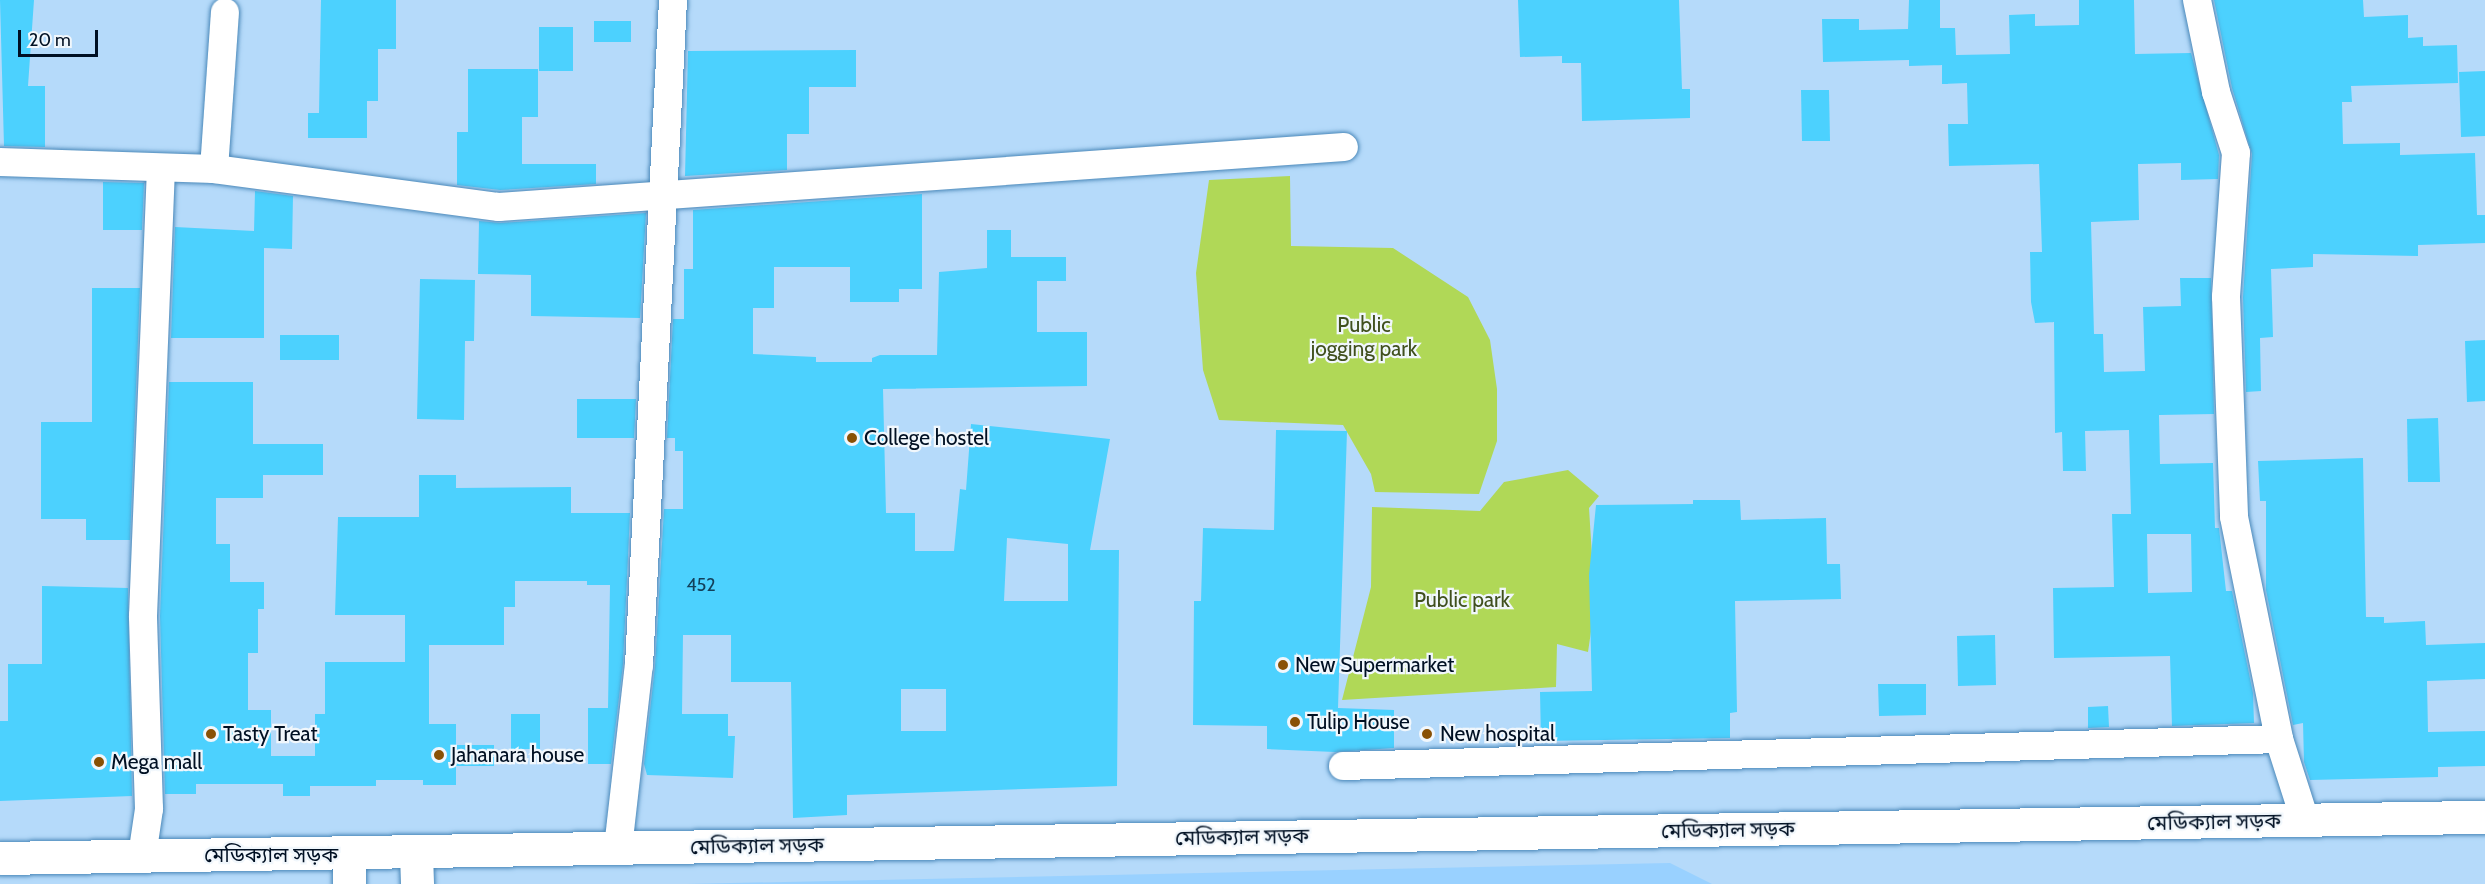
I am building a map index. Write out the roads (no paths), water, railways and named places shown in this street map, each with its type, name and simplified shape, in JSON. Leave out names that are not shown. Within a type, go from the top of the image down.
[{"type":"main road","name":"মেডিক্যাল সড়ক","points":[[0,858],[142,856],[349,869],[417,869],[618,848],[2485,817]]},
{"type":"street","points":[[618,848],[639,665],[660,196],[673,0]]},
{"type":"street","points":[[2197,0],[2216,92],[2236,153],[2226,297],[2234,517],[2279,739],[2305,820]]},
{"type":"street","points":[[214,169],[225,12]]},
{"type":"street","points":[[0,162],[161,170],[214,169],[499,207],[1344,147]]},
{"type":"street","points":[[142,856],[148,808],[143,616],[161,170]]},
{"type":"street","points":[[1343,766],[2279,739]]},
{"type":"place","name":"College hostel","points":[[852,438]]},
{"type":"place","name":"New Supermarket","points":[[1283,665]]},
{"type":"place","name":"Tulip House","points":[[1295,722]]},
{"type":"place","name":"Tasty Treat","points":[[211,734]]},
{"type":"place","name":"New hospital","points":[[1427,734]]},
{"type":"place","name":"Jahanara house","points":[[439,755]]},
{"type":"place","name":"Mega mall","points":[[99,762]]},
{"type":"park label","name":"Public jogging park","points":[[1364,337]]},
{"type":"park label","name":"Public park","points":[[1462,600]]}]
